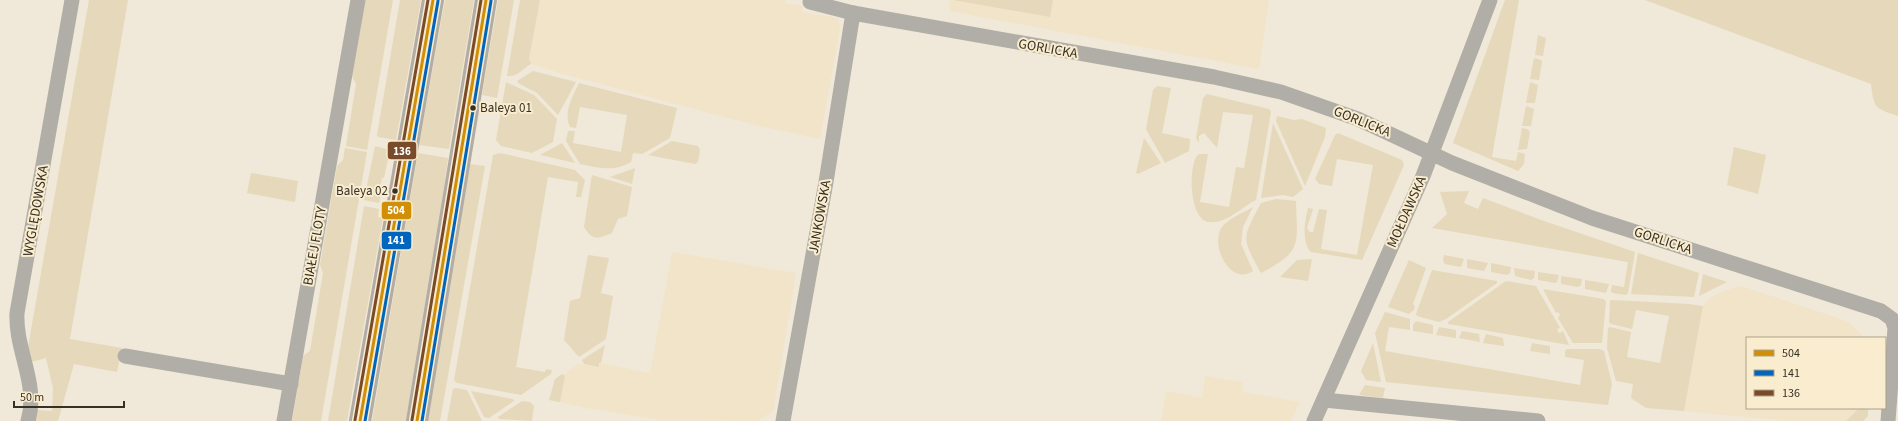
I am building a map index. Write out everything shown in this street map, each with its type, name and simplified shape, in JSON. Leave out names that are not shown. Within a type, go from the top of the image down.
[{"type":"main road","points":[[360,421],[433,0]]},
{"type":"main road","points":[[416,421],[486,0]]},
{"type":"street","name":"WYGLĘDOWSKA","points":[[28,421],[32,389],[19,337],[17,313],[72,0]]},
{"type":"street","name":"BIAŁEJ FLOTY","points":[[284,421],[358,0]]},
{"type":"street","name":"MOŁDAWSKA","points":[[1314,421],[1432,152],[1490,0]]},
{"type":"street","name":"GORLICKA","points":[[810,2],[853,13],[1214,77],[1262,88],[1358,119],[1432,152],[1452,163],[1592,218],[1881,311],[1892,319],[1895,328],[1888,421]]},
{"type":"street","name":"JANKOWSKA","points":[[783,421],[827,176],[853,13]]},
{"type":"street","points":[[125,356],[291,384]]},
{"type":"street","points":[[1324,400],[1538,421]]},
{"type":"shaded area","points":[[89,0],[128,0],[70,339],[122,348],[117,372],[74,364],[58,421],[35,421],[37,410],[52,411],[53,388],[46,358],[31,362],[28,347]]},
{"type":"shaded area","points":[[365,0],[393,0],[367,150],[346,146],[356,84],[352,76]]},
{"type":"shaded area","points":[[400,0],[421,0],[396,140],[378,137],[377,135]]},
{"type":"shaded area","points":[[445,0],[474,0],[449,149],[419,145]]},
{"type":"shaded area","points":[[498,0],[514,0],[497,98],[482,95]]},
{"type":"shaded area","points":[[520,0],[540,0],[529,59],[531,64],[517,74],[507,76]]},
{"type":"shaded area","points":[[540,0],[786,0],[786,3],[803,6],[802,12],[838,18],[840,29],[820,139],[755,125],[555,72],[531,64],[529,59]]},
{"type":"shaded area","points":[[950,0],[1269,0],[1259,69],[949,11]]},
{"type":"shaded area","points":[[953,0],[1053,0],[1050,17]]},
{"type":"shaded area","points":[[1505,0],[1519,0],[1492,157],[1516,161],[1518,152],[1525,154],[1524,164],[1518,171],[1453,143]]},
{"type":"shaded area","points":[[1645,0],[1898,0],[1898,116],[1884,111],[1877,106],[1873,98],[1871,84]]},
{"type":"shaded area","points":[[1538,35],[1546,38],[1543,56],[1535,55]]},
{"type":"shaded area","points":[[1534,58],[1541,60],[1542,62],[1539,80],[1530,79]]},
{"type":"shaded area","points":[[533,71],[576,82],[558,115],[537,93],[518,83],[517,81]]},
{"type":"shaded area","points":[[506,82],[534,95],[557,119],[553,142],[532,153],[501,146],[496,140]]},
{"type":"shaded area","points":[[1530,82],[1538,85],[1535,103],[1526,103]]},
{"type":"shaded area","points":[[579,83],[677,108],[670,138],[642,154],[633,153],[631,162],[619,167],[600,168],[580,164],[566,141],[568,131],[575,131],[573,143],[621,152],[627,115],[580,107],[576,128],[570,127],[568,121],[568,110]]},
{"type":"shaded area","points":[[1157,86],[1171,88],[1162,133],[1190,139],[1189,151],[1165,163],[1146,129],[1153,90]]},
{"type":"shaded area","points":[[1207,94],[1269,109],[1271,112],[1256,200],[1228,218],[1215,222],[1209,222],[1202,219],[1197,212],[1192,190],[1193,167],[1195,159],[1199,154],[1208,154],[1200,202],[1229,207],[1236,167],[1244,168],[1253,115],[1223,112],[1217,148],[1204,133],[1199,136],[1199,143],[1196,138],[1203,98]]},
{"type":"shaded area","points":[[1526,106],[1534,109],[1531,126],[1522,126]]},
{"type":"shaded area","points":[[1277,116],[1294,120],[1302,119],[1326,128],[1325,137],[1305,186],[1276,121]]},
{"type":"shaded area","points":[[1273,123],[1303,189],[1293,197],[1283,195],[1261,198]]},
{"type":"shaded area","points":[[1522,128],[1527,129],[1530,132],[1527,149],[1518,150]]},
{"type":"shaded area","points":[[1338,133],[1402,160],[1404,165],[1362,260],[1311,252],[1306,243],[1305,225],[1308,208],[1313,209],[1307,228],[1310,232],[1313,232],[1319,209],[1327,210],[1321,249],[1357,255],[1373,165],[1337,159],[1332,186],[1319,184],[1315,179],[1335,135]]},
{"type":"shaded area","points":[[1144,138],[1161,163],[1138,174],[1136,173]]},
{"type":"shaded area","points":[[672,141],[698,146],[700,150],[698,162],[695,164],[648,155]]},
{"type":"shaded area","points":[[562,143],[575,163],[540,155]]},
{"type":"shaded area","points":[[375,146],[390,150],[384,178],[382,178],[379,203],[364,200]]},
{"type":"shaded area","points":[[1734,147],[1766,155],[1758,194],[1727,185]]},
{"type":"shaded area","points":[[345,148],[367,152],[321,421],[292,421],[303,356],[310,351],[323,273],[320,265],[337,166],[343,160]]},
{"type":"shaded area","points":[[418,153],[448,158],[435,255],[408,421],[372,421]]},
{"type":"shaded area","points":[[500,153],[575,170],[585,180],[581,197],[576,197],[578,182],[548,177],[516,367],[545,372],[546,369],[552,370],[551,374],[521,395],[457,383],[454,380],[493,155]]},
{"type":"shaded area","points":[[469,164],[485,166],[440,421],[425,421]]},
{"type":"shaded area","points":[[635,168],[632,184],[610,177]]},
{"type":"shaded area","points":[[251,173],[298,181],[295,202],[247,193]]},
{"type":"shaded area","points":[[592,175],[632,187],[627,216],[618,219],[612,233],[596,238],[590,235],[584,227]]},
{"type":"shaded area","points":[[1469,191],[1464,203],[1478,209],[1483,198],[1544,221],[1635,252],[1628,293],[1626,295],[1612,293],[1611,291],[1612,285],[1624,287],[1628,262],[1432,228],[1447,214],[1440,192]]},
{"type":"shaded area","points":[[1276,199],[1296,201],[1297,228],[1295,245],[1284,259],[1261,273],[1247,245],[1247,231],[1261,203]]},
{"type":"shaded area","points":[[364,206],[379,209],[378,217],[383,218],[347,421],[328,421]]},
{"type":"shaded area","points":[[1253,207],[1243,227],[1241,244],[1253,271],[1245,274],[1237,273],[1230,269],[1224,262],[1218,244],[1219,235],[1222,227],[1228,221]]},
{"type":"shaded area","points":[[672,252],[796,273],[773,411],[758,421],[660,420],[585,408],[556,401],[562,376],[578,364],[599,367],[600,363],[650,373]]},
{"type":"shaded area","points":[[1638,253],[1699,273],[1694,297],[1631,294]]},
{"type":"shaded area","points":[[588,255],[609,258],[601,293],[613,296],[606,339],[579,357],[564,340],[570,301],[580,298]]},
{"type":"shaded area","points":[[1444,255],[1464,259],[1461,267],[1445,264],[1443,261]]},
{"type":"shaded area","points":[[1312,259],[1308,281],[1280,277],[1297,260]]},
{"type":"shaded area","points":[[1467,259],[1488,263],[1484,271],[1467,268]]},
{"type":"shaded area","points":[[1409,260],[1426,268],[1413,304],[1415,306],[1414,310],[1409,314],[1388,307]]},
{"type":"shaded area","points":[[1491,263],[1511,267],[1510,273],[1507,275],[1491,272]]},
{"type":"shaded area","points":[[1514,268],[1535,271],[1534,278],[1531,280],[1515,276]]},
{"type":"shaded area","points":[[1432,270],[1497,281],[1497,283],[1446,319],[1439,322],[1417,316],[1416,314]]},
{"type":"shaded area","points":[[1538,272],[1559,275],[1557,282],[1555,283],[1538,280]]},
{"type":"shaded area","points":[[1703,274],[1727,282],[1699,296]]},
{"type":"shaded area","points":[[1561,276],[1582,279],[1581,285],[1578,287],[1561,284]]},
{"type":"shaded area","points":[[1585,280],[1609,284],[1606,293],[1585,289]]},
{"type":"shaded area","points":[[1506,281],[1536,286],[1560,328],[1557,329],[1559,333],[1563,331],[1569,345],[1448,324],[1448,322]]},
{"type":"shaded area","points":[[1741,286],[1841,319],[1851,324],[1863,337],[1746,337],[1746,409],[1858,409],[1846,421],[1787,421],[1684,411],[1703,306],[1709,299],[1720,292]]},
{"type":"shaded area","points":[[1543,289],[1604,299],[1606,302],[1602,343],[1573,343],[1558,318],[1560,315],[1558,312],[1556,313]]},
{"type":"shaded area","points":[[1610,301],[1703,306],[1684,411],[1646,408],[1631,398],[1633,384],[1616,381],[1607,348],[1608,328],[1610,327],[1631,332],[1627,357],[1660,363],[1669,316],[1636,310],[1632,329],[1611,324],[1609,322]]},
{"type":"shaded area","points":[[1385,312],[1410,319],[1410,330],[1389,327],[1385,351],[1580,385],[1584,360],[1565,357],[1565,351],[1567,349],[1600,349],[1604,351],[1612,384],[1608,405],[1386,382],[1375,333]]},
{"type":"shaded area","points":[[1416,321],[1433,325],[1433,334],[1413,331],[1413,325]]},
{"type":"shaded area","points":[[1439,327],[1456,330],[1456,338],[1436,335]]},
{"type":"shaded area","points":[[1462,331],[1479,334],[1480,342],[1459,338]]},
{"type":"shaded area","points":[[1486,334],[1503,338],[1504,346],[1483,343]]},
{"type":"shaded area","points":[[1373,343],[1381,382],[1366,380],[1361,371]]},
{"type":"shaded area","points":[[1532,343],[1550,346],[1550,354],[1530,351]]},
{"type":"shaded area","points":[[605,345],[599,367],[584,364],[582,360]]},
{"type":"shaded area","points":[[562,374],[565,376],[560,402],[549,400],[555,379]]},
{"type":"shaded area","points":[[1205,376],[1243,382],[1242,392],[1300,402],[1291,421],[1161,421],[1166,391],[1202,398]]},
{"type":"shaded area","points":[[1365,385],[1385,388],[1383,398],[1359,395]]},
{"type":"shaded area","points":[[456,388],[467,390],[482,421],[447,421],[453,389]]},
{"type":"shaded area","points":[[471,391],[513,399],[514,401],[489,418],[484,417]]},
{"type":"shaded area","points":[[522,401],[530,402],[534,406],[532,421],[499,419],[498,417]]},
{"type":"shaded area","points":[[1858,409],[1868,409],[1868,416],[1863,421],[1846,421]]},
{"type":"transit line","name":"136","points":[[355,420],[428,0]]},
{"type":"transit line","name":"504","points":[[360,421],[433,0]]},
{"type":"transit line","name":"136","points":[[412,420],[481,0]]},
{"type":"transit line","name":"504","points":[[417,421],[486,0]]},
{"type":"transit line","name":"141","points":[[365,421],[438,1]]},
{"type":"transit line","name":"141","points":[[422,421],[491,1]]},
{"type":"place","name":"Baleya 01","points":[[473,108]]},
{"type":"place","name":"Baleya 02","points":[[395,191]]}]
